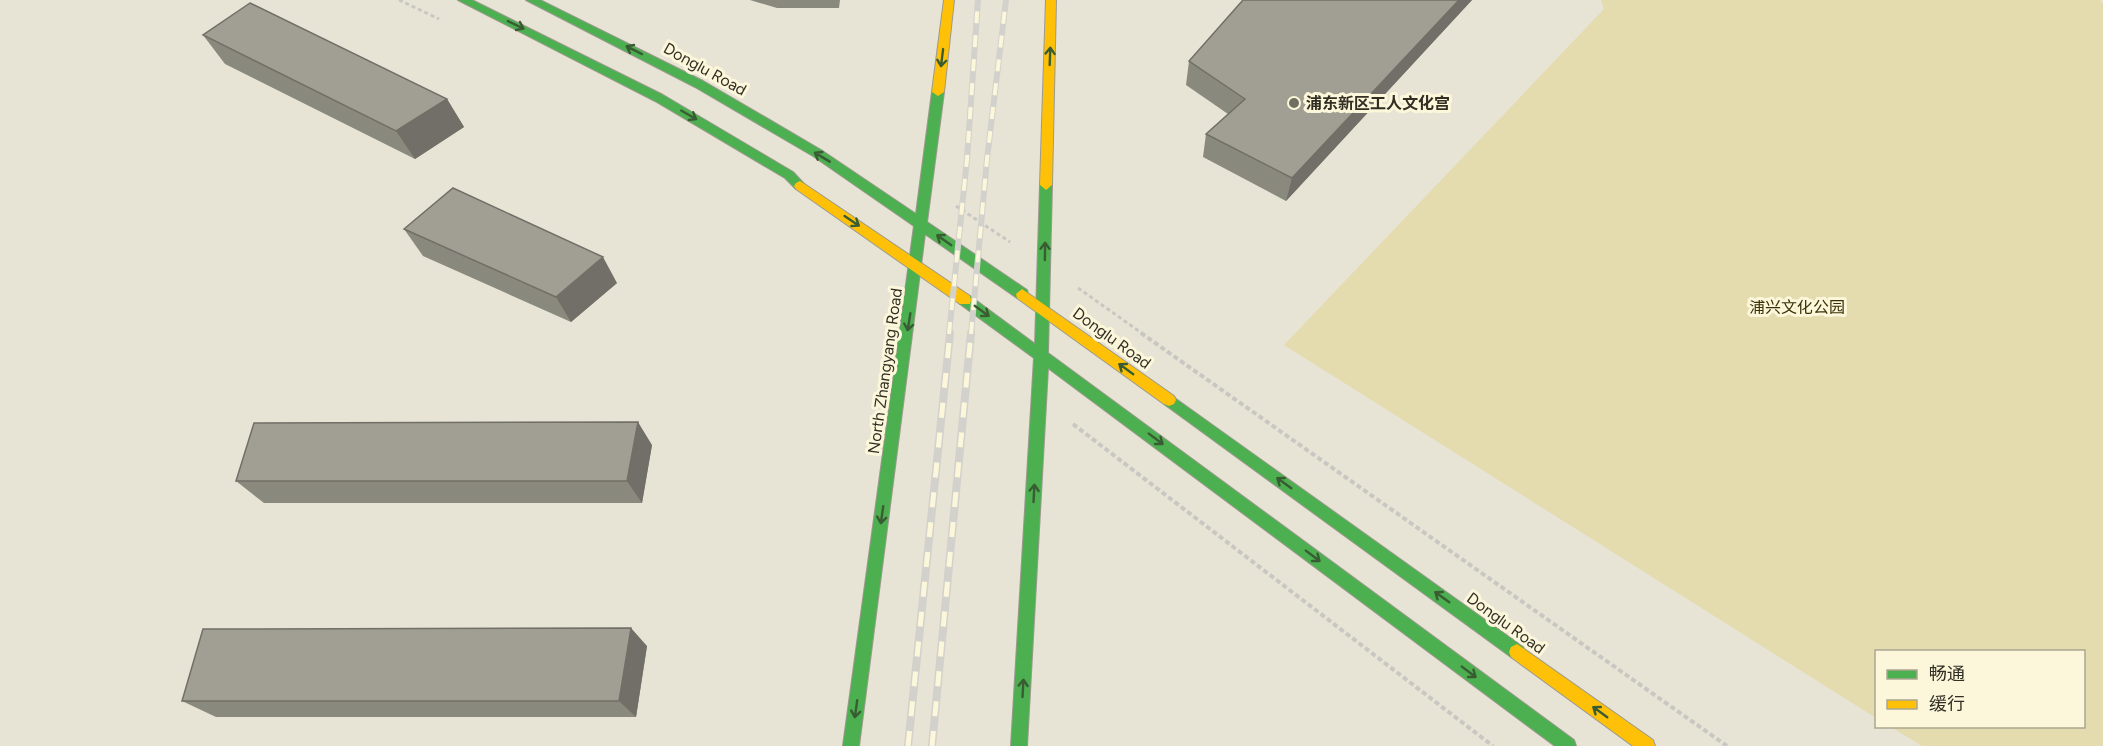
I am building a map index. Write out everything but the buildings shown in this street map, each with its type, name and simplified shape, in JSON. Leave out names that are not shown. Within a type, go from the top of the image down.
[{"type":"main road","points":[[464,0],[581,56],[722,134],[789,175],[795,183],[917,264],[1042,354],[1568,746]]},
{"type":"main road","name":"Donglu Road","points":[[531,0],[606,36],[749,112],[798,146],[817,153],[1044,309],[1647,746]]},
{"type":"main road","name":"North Zhangyang Road","points":[[851,746],[917,264],[949,0]]},
{"type":"main road","points":[[1019,746],[1044,309],[1052,0]]},
{"type":"path","points":[[399,0],[446,22]]},
{"type":"path","points":[[1040,399],[1493,746]]},
{"type":"green space","name":"浦兴文化公园","points":[[1601,0],[2100,0],[2103,4],[2103,746],[1922,746],[1893,728],[2085,728],[2085,650],[1875,650],[1875,717],[1284,345],[1604,9]]},
{"type":"railway","points":[[949,334],[967,159],[978,0]]},
{"type":"railway","points":[[971,334],[987,159],[1006,0]]},
{"type":"railway","points":[[908,746],[950,333]]},
{"type":"railway","points":[[932,746],[971,333]]},
{"type":"traffic: fast","points":[[463,0],[659,98],[789,175],[800,186]]},
{"type":"traffic: fast","points":[[531,0],[699,84],[817,153],[1022,294]]},
{"type":"traffic: fast","points":[[851,746],[938,92]]},
{"type":"traffic: fast","points":[[1019,746],[1040,399],[1046,185]]},
{"type":"traffic: fast","points":[[965,300],[1185,460],[1568,746]]},
{"type":"traffic: fast","points":[[1169,400],[1517,652]]},
{"type":"traffic: slow","points":[[938,92],[949,0]]},
{"type":"traffic: slow","points":[[1046,185],[1051,0]]},
{"type":"traffic: slow","points":[[800,186],[965,300]]},
{"type":"traffic: slow","points":[[1022,294],[1169,400]]},
{"type":"traffic: slow","points":[[1517,652],[1647,746]]},
{"type":"place","name":"浦东新区工人文化宫","points":[[1294,103]]}]
